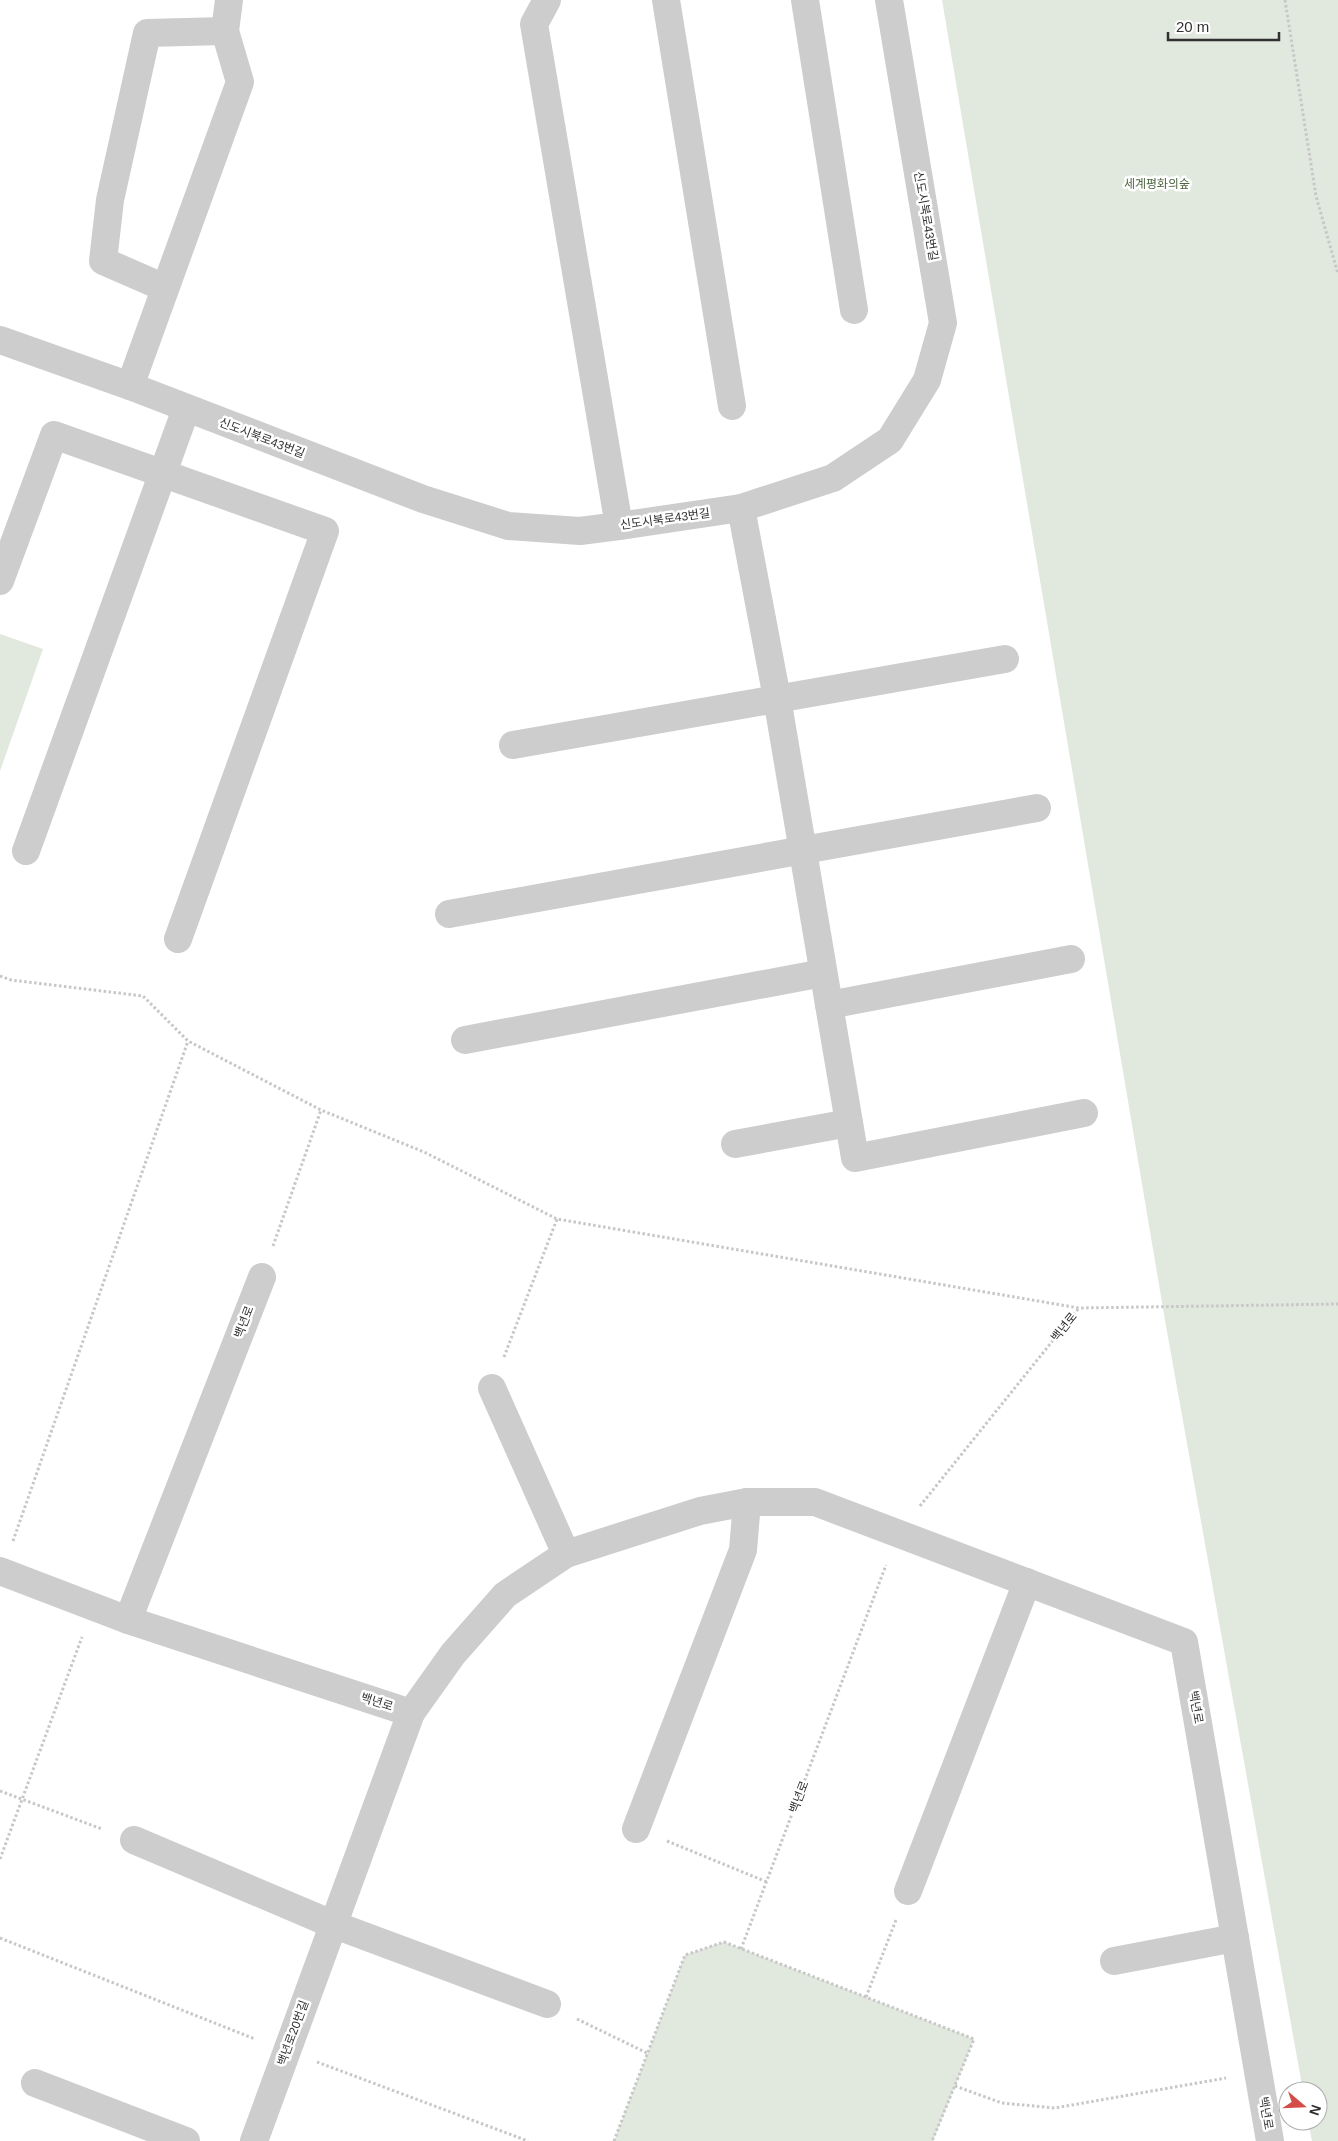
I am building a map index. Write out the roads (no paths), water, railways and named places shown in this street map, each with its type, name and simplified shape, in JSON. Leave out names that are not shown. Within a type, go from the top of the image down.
[{"type":"street","points":[[130,386],[240,82],[225,31],[229,0]]},
{"type":"street","points":[[547,0],[534,24],[619,526]]},
{"type":"street","points":[[666,0],[732,406]]},
{"type":"street","points":[[805,0],[854,310]]},
{"type":"street","name":"신도시북로43번길","points":[[0,340],[130,386],[423,500],[508,526],[580,531],[741,508],[833,478],[890,440],[927,380],[943,323],[889,0]]},
{"type":"street","points":[[165,288],[103,261],[110,200],[147,33],[225,31]]},
{"type":"street","points":[[26,852],[186,408]]},
{"type":"street","points":[[0,582],[54,435],[325,531],[178,939]]},
{"type":"street","points":[[741,508],[777,698],[855,1158],[1084,1113]]},
{"type":"street","points":[[514,745],[1005,659]]},
{"type":"street","points":[[449,914],[802,852],[1037,808]]},
{"type":"street","points":[[829,1005],[1070,959]]},
{"type":"street","points":[[465,1040],[823,973]]},
{"type":"street","points":[[736,1144],[849,1123]]},
{"type":"street","name":"백년로","points":[[128,1620],[262,1277]]},
{"type":"street","points":[[492,1388],[566,1554]]},
{"type":"street","points":[[636,1829],[743,1550],[748,1502]]},
{"type":"street","name":"백년로","points":[[1,1571],[128,1620],[411,1714],[453,1654],[505,1595],[566,1554],[700,1511],[748,1502],[815,1502],[1184,1642],[1270,2141]]},
{"type":"street","points":[[908,1891],[1027,1582]]},
{"type":"street","name":"백년로20번길","points":[[254,2141],[332,1924],[411,1714]]},
{"type":"street","points":[[134,1840],[332,1924],[547,2004]]},
{"type":"street","points":[[1114,1961],[1236,1938]]},
{"type":"street","points":[[35,2083],[186,2141]]},
{"type":"park label","name":"세계평화의숲","points":[[1157,184]]}]
